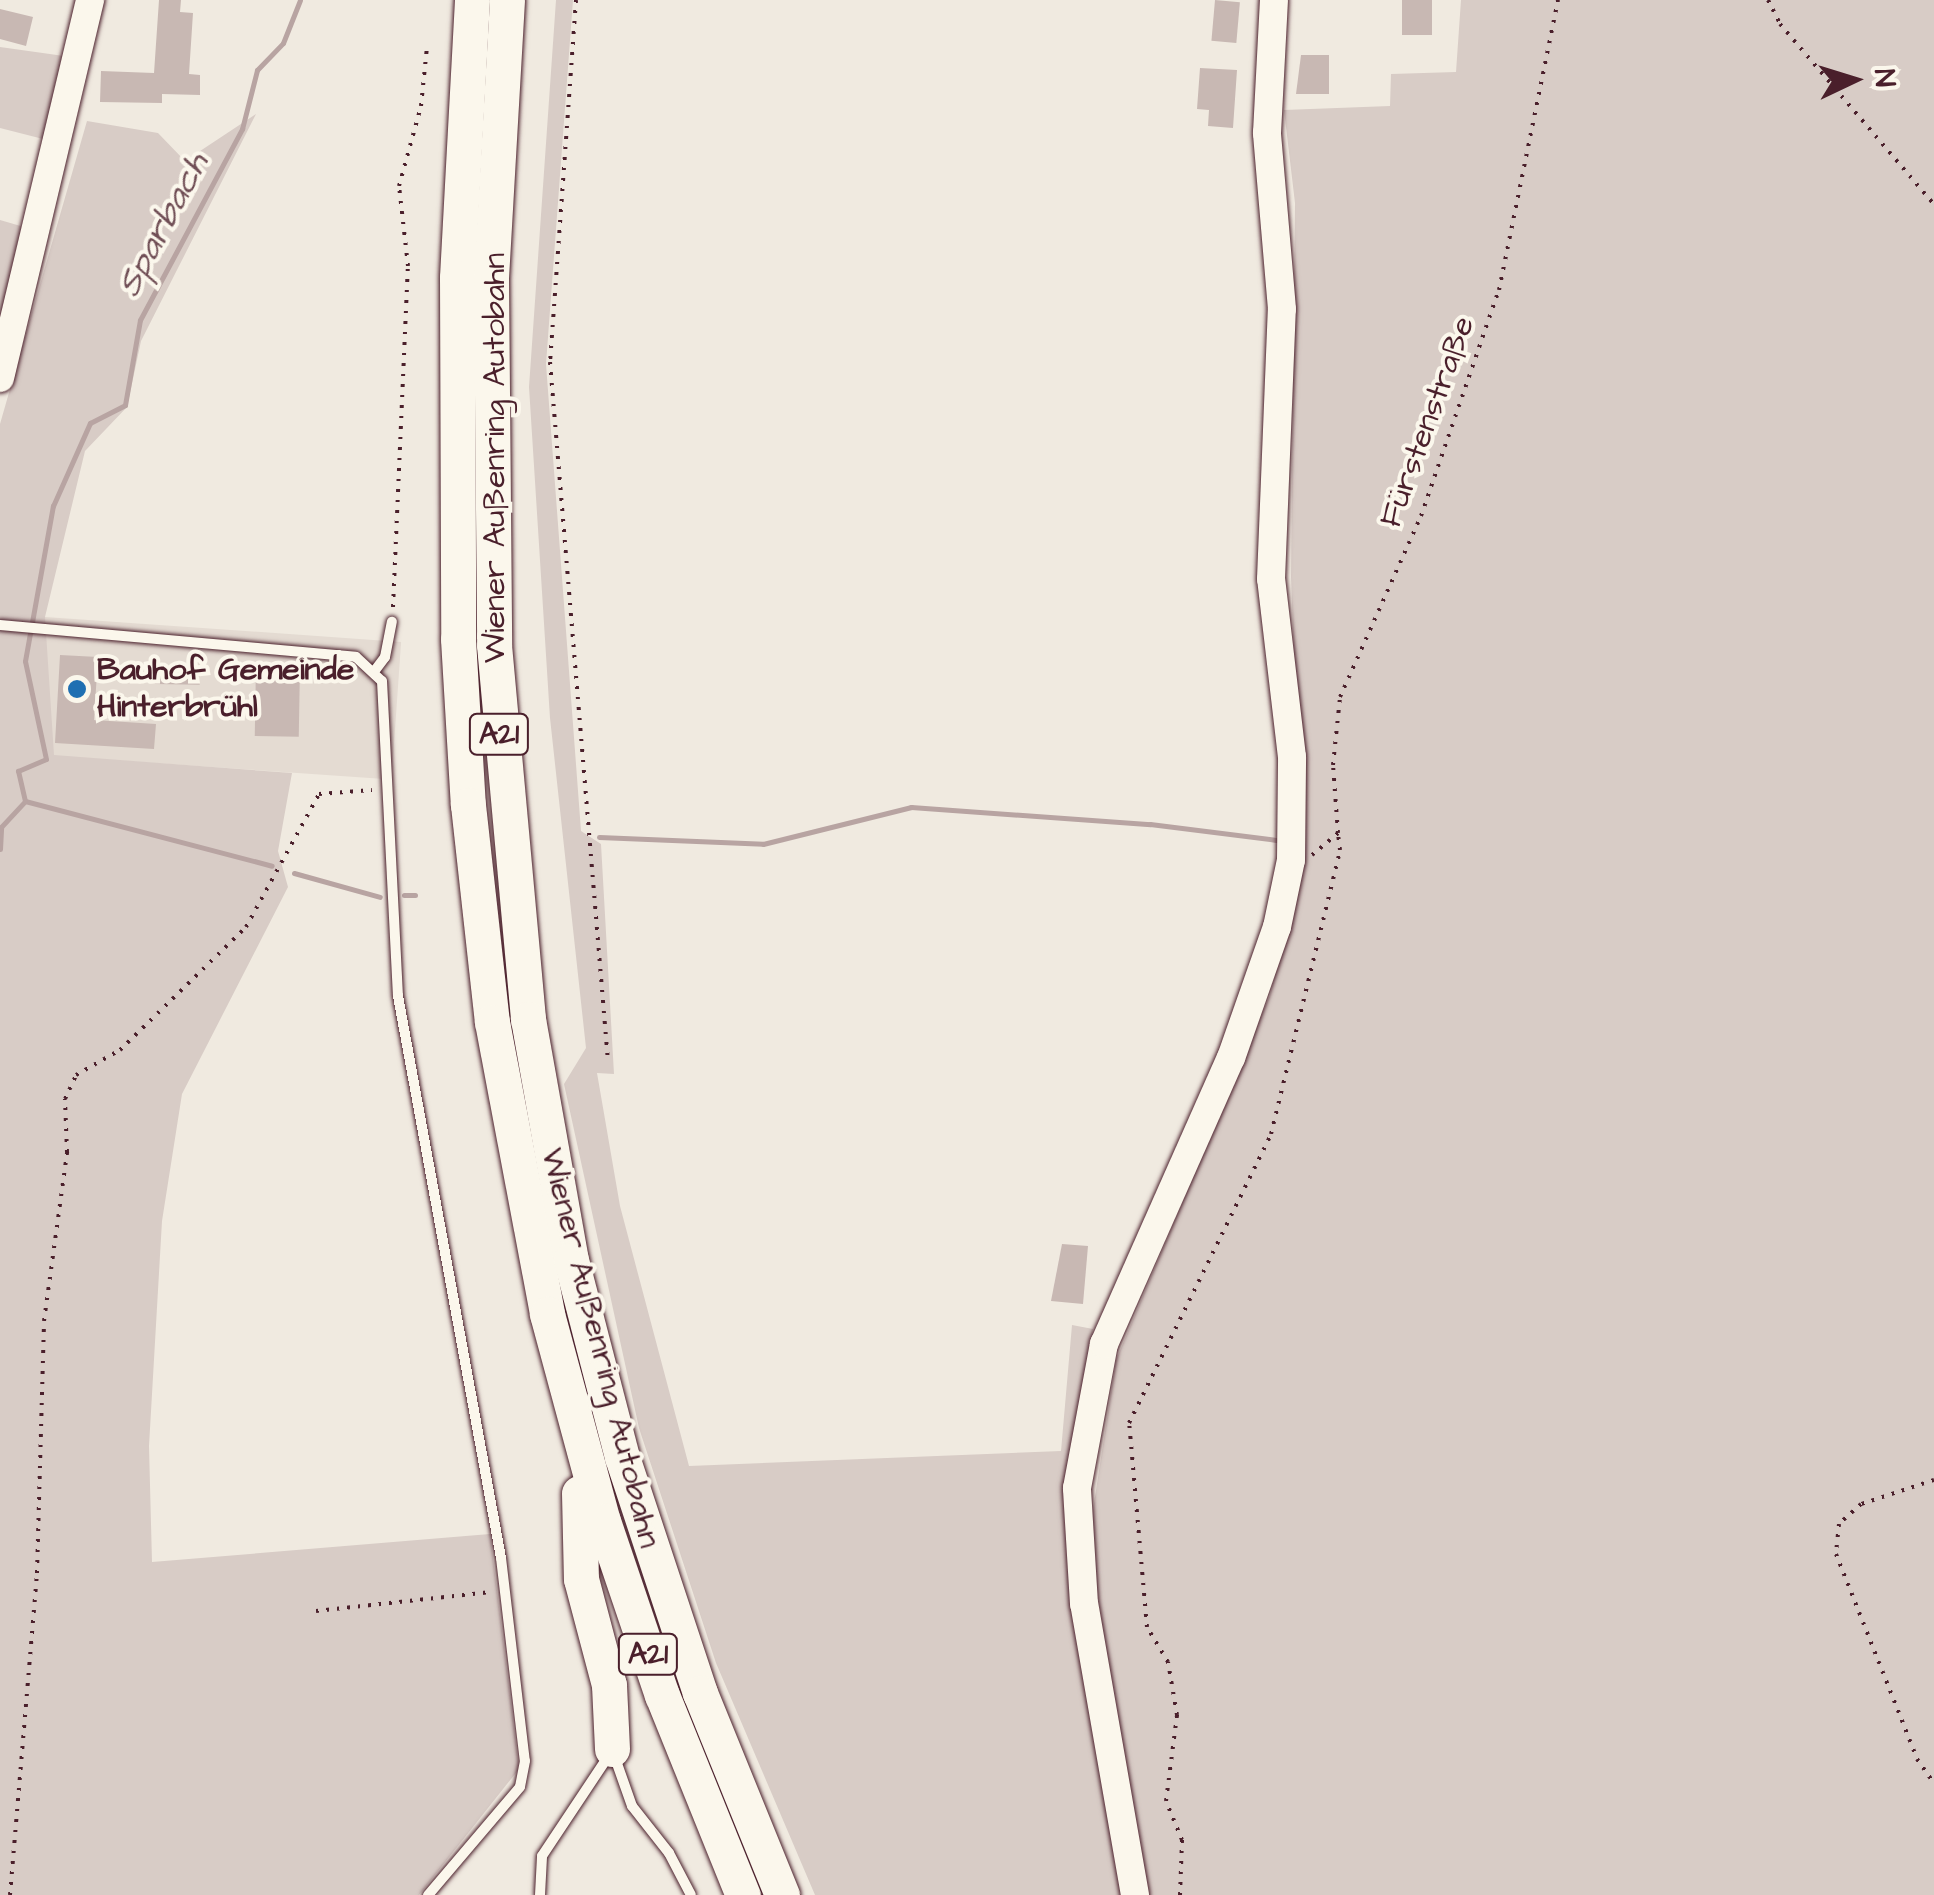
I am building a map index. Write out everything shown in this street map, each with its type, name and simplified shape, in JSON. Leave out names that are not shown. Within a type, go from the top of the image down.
[{"type":"highway","name":"Wiener Außenring Autobahn","points":[[472,0],[455,439],[468,805],[516,1170],[571,1407],[662,1695],[744,1895]]},
{"type":"highway","name":"Wiener Außenring Autobahn","points":[[507,0],[492,279],[494,645],[528,1019],[571,1260],[622,1458],[700,1694],[782,1887]]},
{"type":"highway","points":[[571,1407],[582,1579],[609,1684],[612,1749]]},
{"type":"street","points":[[0,378],[90,0]]},
{"type":"street","points":[[1135,1895],[1084,1604],[1077,1488],[1104,1344],[1231,1058],[1277,927],[1291,860],[1292,757],[1271,579],[1282,309],[1267,133],[1274,0]]},
{"type":"lane","points":[[376,669],[385,657],[392,622]]},
{"type":"lane","points":[[3,625],[356,658],[376,669],[385,693],[386,791],[398,996],[506,1590],[524,1775],[428,1895]]},
{"type":"lane","points":[[540,1895],[542,1856],[591,1791],[612,1749]]},
{"type":"lane","points":[[612,1749],[632,1806],[669,1853],[691,1895]]},
{"type":"path","points":[[576,0],[550,362],[608,1060]]},
{"type":"path","name":"Fürstenstraße","points":[[1180,1895],[1182,1840],[1166,1801],[1177,1714],[1168,1662],[1147,1627],[1128,1424],[1272,1134],[1340,850],[1334,765],[1340,696],[1421,516],[1499,290],[1558,0]]},
{"type":"path","points":[[1768,0],[1780,24],[1934,204]]},
{"type":"path","points":[[392,622],[408,266],[399,186],[422,106],[427,47]]},
{"type":"path","points":[[10,1895],[37,1573],[37,1425],[66,1152],[65,1099],[76,1074],[120,1050],[246,927],[318,794],[386,791]]},
{"type":"path","points":[[1326,848],[1338,833]]},
{"type":"path","points":[[1934,1480],[1861,1504],[1839,1524],[1836,1554],[1917,1759],[1934,1782]]},
{"type":"path","points":[[316,1611],[506,1590]]},
{"type":"shaded area","points":[[556,0],[573,0],[546,364],[581,831],[601,844],[614,1074],[597,1073],[620,1206],[689,1466],[1061,1451],[1072,1325],[1093,1329],[1070,1489],[1124,1895],[815,1895],[716,1663],[639,1428],[564,1084],[586,1048],[550,718],[529,387]]},
{"type":"shaded area","points":[[1461,0],[1934,0],[1934,1895],[1142,1895],[1089,1536],[1116,1360],[1270,995],[1302,867],[1291,577],[1295,203],[1284,110],[1390,106],[1391,74],[1456,72]]},
{"type":"shaded area","points":[[0,47],[64,56],[47,140],[0,128]]},
{"type":"shaded area","points":[[256,114],[141,341],[127,407],[85,451],[45,617],[54,755],[292,773],[278,851],[288,887],[182,1094],[162,1221],[149,1446],[152,1562],[490,1534],[519,1769],[419,1895],[0,1895],[0,424],[87,121],[158,133],[185,161]]},
{"type":"shaded area","points":[[0,220],[24,227],[0,352]]},
{"type":"shaded area","points":[[45,617],[401,642],[392,780],[35,755]]},
{"type":"building","points":[[159,0],[181,0],[180,12],[193,13],[189,74],[200,75],[200,95],[162,94],[162,103],[100,102],[101,71],[154,73]]},
{"type":"building","points":[[1215,0],[1240,2],[1236,43],[1211,41]]},
{"type":"building","points":[[1402,0],[1432,0],[1432,35],[1402,35]]},
{"type":"building","points":[[0,9],[33,17],[26,46],[0,39]]},
{"type":"building","points":[[1301,55],[1329,55],[1329,94],[1296,94]]},
{"type":"building","points":[[1200,68],[1237,70],[1233,128],[1208,126],[1209,110],[1197,109]]},
{"type":"building","name":"Bauhof Gemeinde Hinterbrühl","points":[[60,655],[98,657],[94,720],[156,724],[154,749],[55,743]]},
{"type":"building","points":[[155,665],[200,666],[200,685],[155,684]]},
{"type":"building","points":[[256,665],[300,666],[299,737],[255,736]]},
{"type":"building","points":[[1062,1244],[1088,1246],[1083,1304],[1051,1301]]},
{"type":"waterway","name":"Sparbach","points":[[0,849],[1,827],[25,801],[18,771],[46,759],[25,661],[53,506],[90,423],[125,405],[140,320],[242,129],[257,70],[283,43],[300,0]]},
{"type":"waterway","points":[[25,801],[272,866]]},
{"type":"waterway","points":[[599,837],[763,844],[911,807],[1150,824],[1276,840]]},
{"type":"waterway","points":[[294,873],[380,897]]},
{"type":"waterway","points":[[404,895],[415,895]]},
{"type":"place","name":"Bauhof Gemeinde Hinterbrühl","points":[[77,689]]}]
